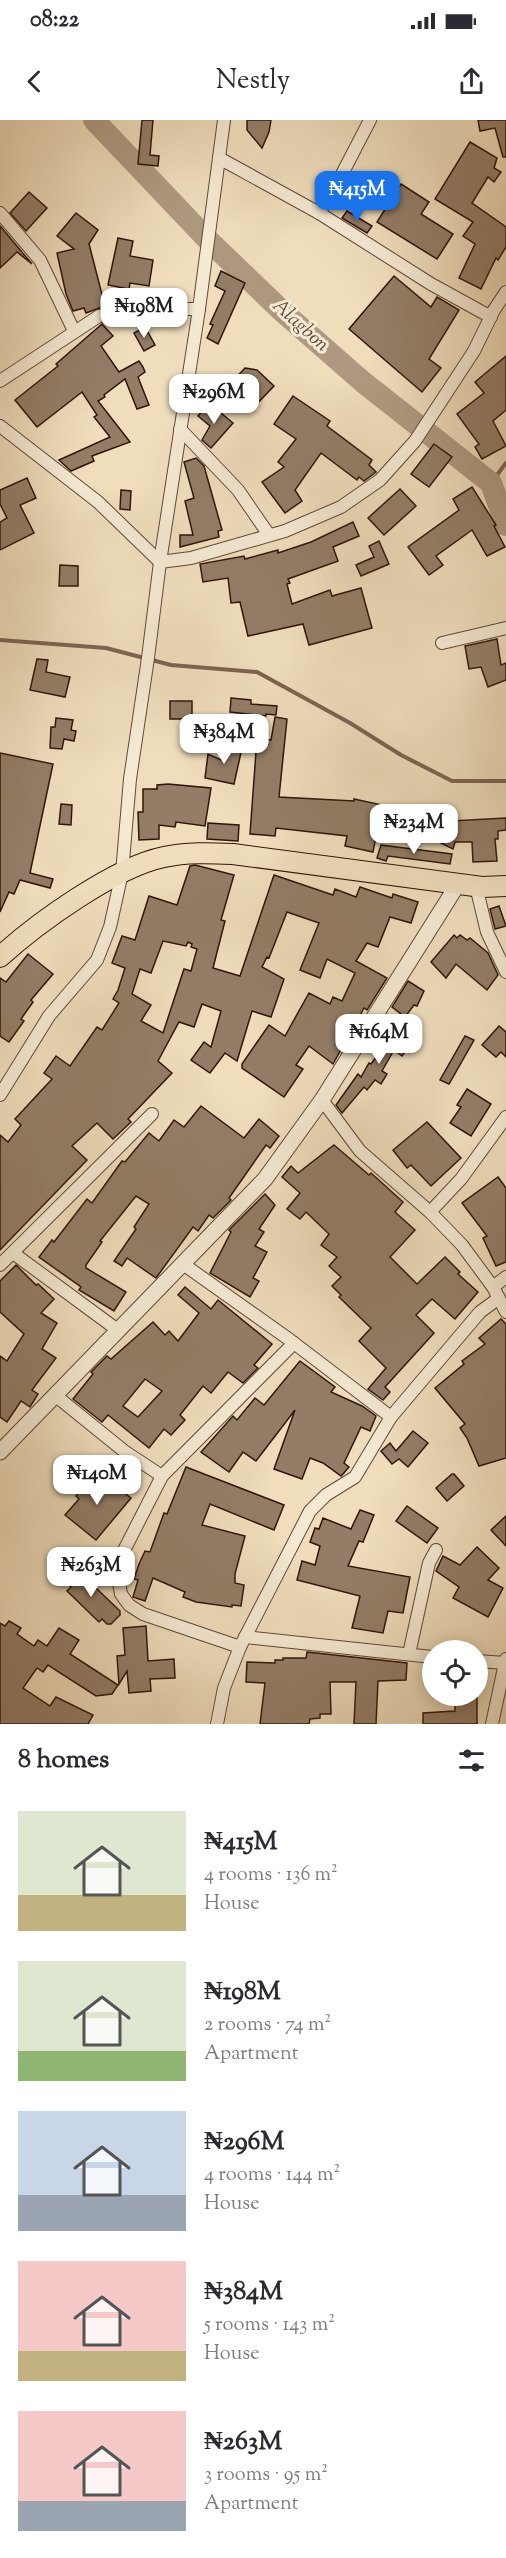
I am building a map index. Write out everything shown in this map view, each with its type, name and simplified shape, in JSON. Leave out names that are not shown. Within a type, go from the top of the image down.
[{"type":"main road","points":[[0,957],[43,921],[122,873],[162,857],[222,853],[467,885],[506,886]]},
{"type":"street","points":[[0,1095],[49,1016],[97,960],[110,927],[122,873],[130,779],[160,562],[199,309],[224,120]]},
{"type":"street","points":[[319,213],[370,120]]},
{"type":"street","points":[[219,158],[319,213],[431,284],[491,317]]},
{"type":"street","points":[[0,213],[40,260],[74,331]]},
{"type":"street","points":[[160,562],[191,558],[285,531],[340,507],[380,480],[416,441],[474,351],[506,292]]},
{"type":"street","points":[[0,381],[99,316],[126,311],[199,309]]},
{"type":"street","points":[[0,426],[98,502],[160,562]]},
{"type":"street","points":[[180,429],[238,490],[269,535]]},
{"type":"street","points":[[442,643],[506,628]]},
{"type":"street","points":[[467,885],[506,972]]},
{"type":"street","points":[[0,1452],[265,1179],[322,1100],[467,885]]},
{"type":"street","points":[[322,1100],[360,1151],[430,1212],[462,1245],[496,1292],[506,1312]]},
{"type":"street","points":[[0,1265],[152,1114]]},
{"type":"street","points":[[430,1212],[461,1179],[506,1117]]},
{"type":"street","points":[[13,1252],[119,1331]]},
{"type":"street","points":[[183,1264],[294,1343],[391,1417]]},
{"type":"street","points":[[217,1724],[224,1688],[243,1642],[310,1511],[326,1495],[355,1476],[391,1417],[480,1312],[506,1277]]},
{"type":"street","points":[[294,1343],[162,1476],[116,1566],[121,1594],[129,1605],[143,1614],[243,1642],[422,1656]]},
{"type":"street","points":[[56,1396],[124,1451],[162,1476]]},
{"type":"street","points":[[409,1654],[429,1563],[436,1550]]},
{"type":"street","points":[[488,1661],[505,1661],[492,1724]]},
{"type":"building","points":[[142,120],[153,120],[150,155],[159,156],[158,166],[138,164]]},
{"type":"building","points":[[247,120],[271,120],[262,148],[247,130]]},
{"type":"building","points":[[478,120],[506,120],[506,157],[503,157],[495,128],[480,131]]},
{"type":"building","points":[[470,142],[497,158],[494,168],[501,172],[494,182],[488,177],[472,203],[506,227],[506,247],[498,260],[496,258],[481,289],[459,278],[475,244],[463,236],[473,222],[435,199]]},
{"type":"building","points":[[401,184],[429,202],[421,214],[453,234],[437,259],[377,222]]},
{"type":"building","points":[[29,192],[47,208],[26,231],[10,213]]},
{"type":"building","points":[[347,211],[372,226],[367,233],[342,218]]},
{"type":"building","points":[[76,213],[98,230],[89,244],[105,306],[86,313],[84,308],[73,311],[66,294],[57,253],[74,249],[57,236]]},
{"type":"building","points":[[0,226],[32,264],[17,252],[0,268]]},
{"type":"building","points":[[118,238],[133,241],[130,256],[153,260],[149,286],[130,283],[129,289],[108,285]]},
{"type":"building","points":[[221,271],[245,283],[218,344],[207,338],[213,325],[210,324],[225,291],[215,286]]},
{"type":"building","points":[[394,276],[431,307],[437,297],[459,310],[429,359],[441,368],[422,392],[349,329]]},
{"type":"building","points":[[102,324],[113,336],[101,346],[119,372],[139,361],[143,367],[145,372],[138,377],[149,405],[137,409],[125,379],[104,395],[105,397],[98,401],[130,442],[92,456],[94,461],[71,471],[59,460],[110,437],[94,417],[97,415],[82,392],[37,427],[15,400],[58,366],[56,364]]},
{"type":"building","points":[[145,327],[155,345],[144,351],[134,333]]},
{"type":"building","points":[[506,356],[506,410],[493,421],[506,446],[482,459],[475,447],[479,444],[457,414],[484,393],[475,382]]},
{"type":"building","points":[[245,368],[257,370],[274,386],[251,410],[227,387]]},
{"type":"building","points":[[293,396],[330,421],[327,426],[372,460],[369,465],[376,472],[364,481],[359,477],[357,480],[321,453],[295,490],[302,501],[285,513],[262,482],[284,467],[278,462],[296,439],[274,424]]},
{"type":"building","points":[[209,403],[233,423],[211,448],[202,440],[210,426],[198,416]]},
{"type":"building","points":[[434,444],[452,457],[429,487],[411,474]]},
{"type":"building","points":[[196,458],[204,466],[222,530],[218,531],[219,537],[180,547],[180,535],[193,535],[185,501],[194,498],[184,462]]},
{"type":"building","points":[[27,478],[36,498],[20,505],[34,533],[0,550],[0,522],[7,518],[0,504],[0,490]]},
{"type":"building","points":[[472,487],[496,525],[494,526],[505,547],[487,556],[472,530],[436,556],[443,565],[429,575],[408,547],[459,510],[453,499]]},
{"type":"building","points":[[400,489],[416,506],[384,535],[368,518]]},
{"type":"building","points":[[121,490],[131,491],[130,510],[120,509]]},
{"type":"building","points":[[353,522],[359,536],[333,547],[338,561],[288,579],[290,583],[287,584],[292,604],[330,590],[332,596],[361,588],[372,628],[309,645],[303,624],[248,636],[240,602],[231,603],[228,578],[203,582],[200,564],[244,556],[245,559],[278,550],[278,553],[311,542]]},
{"type":"building","points":[[379,541],[389,564],[361,576],[356,565],[374,557],[369,546]]},
{"type":"building","points":[[60,565],[78,566],[78,586],[59,586]]},
{"type":"building","points":[[497,639],[501,665],[506,663],[506,680],[488,687],[481,667],[469,669],[465,646]]},
{"type":"building","points":[[37,659],[48,660],[46,672],[70,677],[65,697],[30,690]]},
{"type":"building","points":[[231,698],[251,700],[251,704],[277,706],[276,715],[230,712]]},
{"type":"building","points":[[170,701],[192,701],[192,719],[170,719]]},
{"type":"building","points":[[275,717],[287,719],[279,797],[354,801],[354,799],[382,805],[373,852],[345,846],[347,836],[276,828],[275,836],[250,834],[257,738],[271,740]]},
{"type":"building","points":[[56,718],[73,720],[71,730],[76,731],[74,741],[64,739],[62,749],[50,748],[51,727],[55,727]]},
{"type":"building","points":[[225,744],[242,748],[234,784],[205,778],[208,754],[221,760]]},
{"type":"building","points":[[0,753],[53,764],[30,873],[53,879],[50,888],[20,880],[14,894],[9,892],[0,912]]},
{"type":"building","points":[[157,785],[211,788],[205,826],[176,822],[175,827],[159,825],[159,839],[139,840],[138,812],[143,812],[143,789],[157,789]]},
{"type":"building","points":[[61,804],[72,805],[71,825],[59,824]]},
{"type":"building","points":[[438,811],[453,814],[451,821],[506,818],[506,830],[498,831],[498,839],[495,839],[497,861],[473,862],[472,842],[455,842],[453,849],[416,831],[420,822],[434,829]]},
{"type":"building","points":[[208,823],[239,825],[238,841],[207,839]]},
{"type":"building","points":[[381,845],[452,854],[450,864],[388,856],[386,861],[377,858]]},
{"type":"building","points":[[195,865],[234,875],[221,920],[225,921],[213,968],[240,976],[274,875],[333,895],[335,889],[356,897],[360,887],[392,898],[393,894],[418,902],[411,923],[390,917],[378,947],[367,943],[356,961],[387,978],[367,1010],[364,1008],[333,1064],[309,1046],[296,1065],[303,1069],[284,1097],[242,1068],[242,1064],[269,1025],[285,1036],[309,993],[330,1004],[333,997],[342,1001],[355,973],[327,959],[320,978],[300,970],[319,923],[287,912],[269,958],[267,957],[262,967],[284,979],[271,1017],[252,1011],[237,1061],[225,1053],[210,1073],[191,1060],[204,1042],[211,1047],[221,1011],[202,1004],[194,1027],[179,1022],[158,1061],[172,1073],[128,1119],[131,1122],[113,1139],[97,1123],[72,1146],[87,1160],[0,1250],[0,1135],[8,1142],[21,1125],[15,1119],[52,1079],[44,1073],[56,1056],[70,1066],[97,1027],[102,1030],[119,1003],[113,999],[125,968],[112,963],[122,936],[135,940],[149,896],[177,905],[190,866]],"holes":[[[163,941],[186,946],[188,942],[192,944],[191,947],[197,949],[191,971],[184,969],[163,1033],[141,1021],[151,1005],[132,994],[140,969],[151,973]]]},
{"type":"building","points":[[499,906],[506,926],[495,929],[490,909]]},
{"type":"building","points":[[454,935],[457,938],[460,935],[467,940],[470,938],[488,953],[498,975],[487,990],[456,964],[446,978],[431,962]]},
{"type":"building","points":[[28,954],[53,974],[31,1000],[33,1002],[21,1019],[24,1021],[9,1042],[0,1036],[0,978],[6,982]]},
{"type":"building","points":[[408,981],[424,991],[417,1006],[414,1005],[405,1017],[392,1007]]},
{"type":"building","points":[[400,1022],[418,1035],[402,1056],[394,1050],[382,1071],[387,1074],[381,1084],[375,1080],[367,1090],[364,1087],[342,1113],[336,1105],[358,1074],[361,1077]]},
{"type":"building","points":[[499,1026],[506,1032],[506,1057],[501,1052],[496,1057],[482,1045]]},
{"type":"building","points":[[465,1036],[474,1040],[449,1084],[440,1080]]},
{"type":"building","points":[[467,1089],[491,1104],[471,1136],[450,1123],[461,1107],[457,1105]]},
{"type":"building","points":[[201,1106],[244,1138],[259,1119],[279,1136],[270,1148],[266,1145],[229,1198],[231,1200],[213,1218],[209,1215],[198,1231],[193,1227],[156,1278],[127,1258],[122,1266],[114,1261],[136,1229],[134,1227],[149,1204],[136,1196],[100,1241],[102,1242],[86,1265],[86,1268],[126,1292],[114,1311],[79,1290],[81,1287],[39,1257],[52,1240],[54,1242],[87,1199],[92,1203],[122,1161],[125,1162],[149,1133],[159,1141],[174,1120],[184,1127]]},
{"type":"building","points":[[427,1122],[461,1158],[431,1186],[411,1165],[407,1168],[393,1150]]},
{"type":"building","points":[[334,1145],[369,1175],[371,1173],[403,1202],[395,1212],[415,1230],[390,1257],[417,1284],[445,1257],[460,1272],[458,1274],[478,1292],[455,1319],[432,1299],[416,1315],[434,1333],[385,1387],[390,1392],[383,1400],[368,1389],[386,1368],[359,1341],[371,1328],[339,1297],[341,1295],[332,1286],[341,1277],[329,1266],[337,1257],[321,1245],[329,1234],[306,1212],[300,1219],[287,1209],[300,1193],[282,1177],[291,1166],[298,1173]]},
{"type":"building","points":[[498,1177],[506,1188],[506,1262],[496,1266],[483,1238],[487,1236],[462,1203]]},
{"type":"building","points":[[265,1194],[275,1205],[259,1229],[264,1232],[255,1246],[267,1252],[253,1278],[259,1281],[250,1297],[210,1273],[231,1232],[229,1230]]},
{"type":"building","points":[[16,1265],[54,1299],[41,1313],[57,1323],[42,1349],[56,1358],[32,1390],[38,1394],[30,1407],[21,1401],[7,1422],[0,1417],[0,1356],[7,1361],[24,1334],[0,1312],[0,1281]]},
{"type":"building","points":[[185,1287],[211,1309],[218,1300],[272,1344],[254,1365],[258,1368],[243,1383],[228,1372],[211,1393],[203,1386],[180,1415],[185,1420],[171,1435],[164,1429],[149,1448],[108,1415],[102,1422],[73,1399],[93,1374],[91,1372],[107,1356],[111,1359],[153,1322],[165,1335],[169,1331],[178,1341],[199,1313],[178,1295]],"holes":[[[145,1379],[162,1391],[138,1417],[123,1406]]]},
{"type":"building","points":[[501,1319],[506,1324],[506,1458],[479,1466],[460,1428],[465,1424],[435,1388],[464,1364],[462,1361],[485,1344],[479,1338]]},
{"type":"building","points":[[300,1361],[335,1387],[331,1392],[362,1406],[376,1416],[370,1431],[361,1427],[344,1463],[349,1467],[341,1476],[323,1463],[310,1458],[302,1479],[274,1469],[295,1410],[256,1461],[243,1452],[229,1472],[201,1452],[233,1416],[237,1420],[255,1398],[264,1405]]},
{"type":"building","points":[[413,1431],[428,1443],[408,1467],[399,1459],[392,1464],[381,1451],[390,1443],[396,1451]]},
{"type":"building","points":[[186,1467],[284,1505],[274,1530],[210,1504],[202,1525],[245,1536],[235,1574],[235,1583],[244,1585],[241,1606],[196,1602],[183,1597],[185,1592],[153,1578],[145,1601],[133,1597],[138,1580],[134,1579],[139,1564],[145,1551],[150,1552],[164,1513],[167,1514]]},
{"type":"building","points":[[100,1473],[131,1498],[96,1540],[65,1515],[79,1499],[76,1496],[91,1477],[95,1479]]},
{"type":"building","points":[[452,1474],[464,1486],[447,1501],[436,1488]]},
{"type":"building","points":[[407,1506],[438,1528],[427,1543],[396,1521]]},
{"type":"building","points":[[360,1510],[374,1515],[363,1542],[359,1541],[348,1566],[410,1577],[403,1613],[388,1611],[383,1633],[352,1628],[360,1596],[297,1580],[302,1561],[315,1565],[320,1546],[310,1542],[315,1528],[319,1529],[323,1518],[351,1529]]},
{"type":"building","points":[[506,1516],[506,1546],[491,1530]]},
{"type":"building","points":[[477,1547],[499,1568],[488,1580],[503,1588],[488,1617],[453,1598],[459,1587],[436,1571],[443,1556],[460,1565]]},
{"type":"building","points":[[75,1568],[120,1611],[120,1615],[111,1624],[107,1624],[102,1619],[99,1622],[67,1591],[71,1587],[64,1580]]},
{"type":"building","points":[[9,1621],[21,1628],[17,1634],[34,1646],[38,1640],[47,1646],[59,1628],[79,1640],[70,1654],[118,1685],[112,1694],[96,1696],[48,1665],[43,1672],[37,1668],[23,1688],[50,1706],[56,1697],[93,1715],[88,1724],[0,1724],[0,1623],[5,1626]]},
{"type":"building","points":[[146,1626],[148,1661],[174,1659],[175,1678],[150,1679],[151,1691],[129,1693],[127,1671],[119,1684],[117,1656],[125,1655],[123,1628]]},
{"type":"building","points":[[307,1652],[407,1663],[406,1680],[378,1681],[376,1724],[354,1724],[356,1682],[330,1682],[331,1714],[320,1714],[320,1718],[310,1719],[309,1724],[260,1724],[265,1683],[246,1682],[247,1662],[275,1663],[275,1660],[283,1660],[283,1658],[306,1658]]},
{"type":"building","points":[[455,1706],[477,1706],[477,1724],[423,1724],[423,1713],[455,1711]]},
{"type":"waterway","name":"Alagbon","points":[[94,120],[208,240],[283,312],[363,382],[491,483],[506,525]]},
{"type":"waterway","points":[[491,483],[506,463]]},
{"type":"waterway","points":[[0,640],[106,648],[171,665],[257,672],[350,723],[401,755],[452,781],[506,781]]}]
